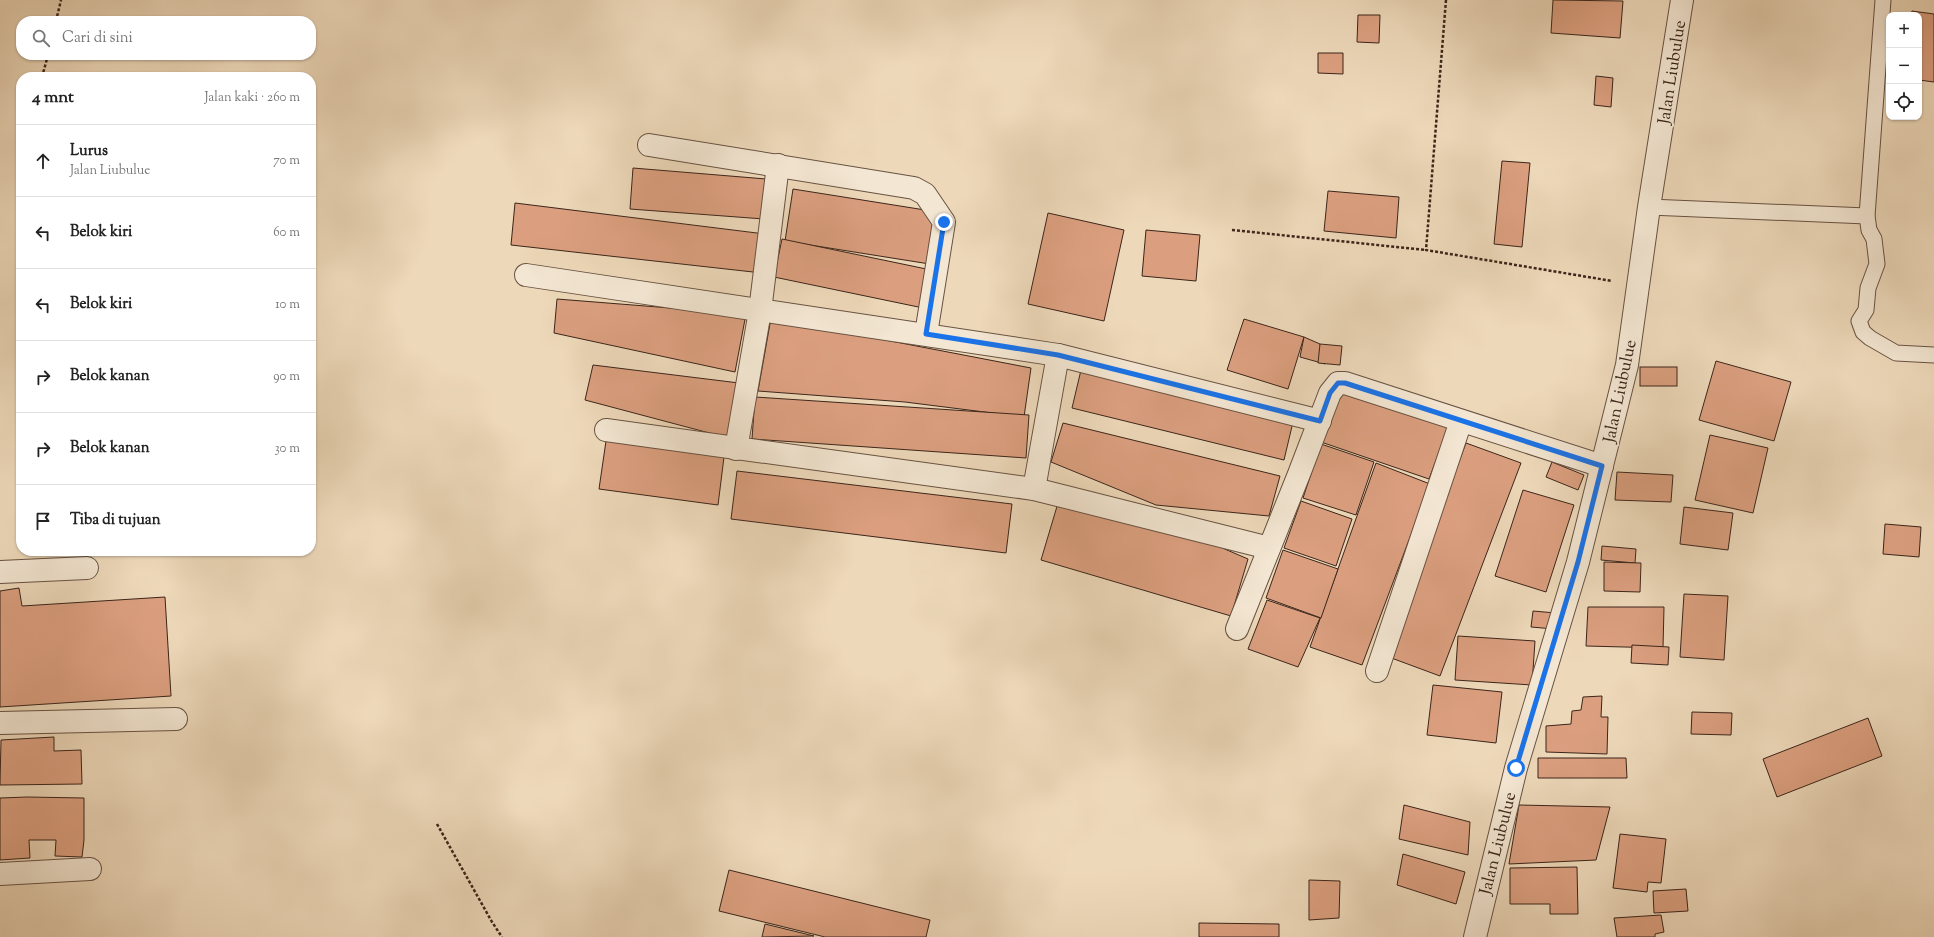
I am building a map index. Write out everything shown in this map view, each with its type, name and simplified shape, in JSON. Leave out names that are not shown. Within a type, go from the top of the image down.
[{"type":"street","name":"Jalan Liubulue","points":[[1475,937],[1516,768],[1578,562],[1627,365],[1649,207],[1682,0]]},
{"type":"street","points":[[648,145],[914,188],[925,194],[944,222],[926,334]]},
{"type":"street","points":[[736,449],[760,311],[778,165]]},
{"type":"street","points":[[526,275],[1058,355],[1320,421]]},
{"type":"street","points":[[1034,489],[1058,355]]},
{"type":"street","points":[[1237,628],[1270,548],[1330,393],[1338,383],[1345,383],[1602,466]]},
{"type":"street","points":[[1377,670],[1461,421]]},
{"type":"street","points":[[606,430],[1034,489],[1270,548]]},
{"type":"street","points":[[0,572],[87,568]]},
{"type":"street","points":[[0,724],[176,719]]},
{"type":"street","points":[[0,874],[90,869]]},
{"type":"lane","points":[[1883,0],[1867,216],[1869,230],[1874,238],[1876,264],[1868,288],[1866,310],[1859,321],[1863,332],[1870,338],[1896,353],[1934,355]]},
{"type":"lane","points":[[1649,207],[1867,216]]},
{"type":"path","points":[[57,16],[61,0]]},
{"type":"path","points":[[1426,250],[1446,0]]},
{"type":"path","points":[[43,72],[47,60]]},
{"type":"path","points":[[1232,230],[1426,250],[1639,286]]},
{"type":"path","points":[[437,824],[502,937]]},
{"type":"building","points":[[1553,0],[1623,1],[1620,38],[1551,33]]},
{"type":"building","points":[[1922,12],[1934,14],[1934,82],[1922,80]]},
{"type":"building","points":[[1358,15],[1380,15],[1379,43],[1357,42]]},
{"type":"building","points":[[1318,53],[1343,53],[1343,74],[1318,73]]},
{"type":"building","points":[[1596,76],[1613,78],[1611,107],[1594,105]]},
{"type":"building","points":[[1502,161],[1530,163],[1522,247],[1494,244]]},
{"type":"building","points":[[633,168],[766,179],[764,219],[630,209]]},
{"type":"building","points":[[793,189],[944,213],[936,265],[785,241]]},
{"type":"building","points":[[1328,191],[1399,197],[1396,238],[1324,231]]},
{"type":"building","points":[[515,203],[765,234],[762,273],[511,245]]},
{"type":"building","points":[[1048,213],[1124,230],[1104,321],[1028,304]]},
{"type":"building","points":[[1146,230],[1200,235],[1196,281],[1142,276]]},
{"type":"building","points":[[782,239],[936,271],[928,309],[774,277]]},
{"type":"building","points":[[557,299],[746,314],[735,372],[554,333]]},
{"type":"building","points":[[771,318],[1031,368],[1024,417],[905,402],[758,391]]},
{"type":"building","points":[[1244,319],[1304,337],[1288,389],[1227,370]]},
{"type":"building","points":[[1304,337],[1320,344],[1325,364],[1300,357]]},
{"type":"building","points":[[1320,344],[1342,346],[1340,365],[1318,363]]},
{"type":"building","points":[[1716,361],[1791,382],[1774,441],[1699,420]]},
{"type":"building","points":[[593,365],[739,383],[732,439],[585,400]]},
{"type":"building","points":[[1640,367],[1677,367],[1677,386],[1640,386]]},
{"type":"building","points":[[1081,370],[1293,422],[1284,460],[1072,408]]},
{"type":"building","points":[[1340,387],[1448,428],[1429,479],[1321,442]]},
{"type":"building","points":[[755,397],[1029,415],[1026,458],[752,439]]},
{"type":"building","points":[[1063,423],[1280,476],[1269,516],[1156,505],[1051,462]]},
{"type":"building","points":[[1710,435],[1768,448],[1753,513],[1695,500]]},
{"type":"building","points":[[606,441],[724,457],[718,505],[599,489]]},
{"type":"building","points":[[1466,443],[1521,463],[1440,676],[1386,656]]},
{"type":"building","points":[[1321,444],[1374,462],[1356,515],[1303,498]]},
{"type":"building","points":[[1552,462],[1584,475],[1578,490],[1546,477]]},
{"type":"building","points":[[1376,463],[1430,484],[1362,665],[1310,647]]},
{"type":"building","points":[[737,471],[1012,504],[1006,553],[731,519]]},
{"type":"building","points":[[1617,472],[1673,475],[1671,502],[1615,500]]},
{"type":"building","points":[[1523,490],[1574,505],[1546,592],[1495,576]]},
{"type":"building","points":[[1301,501],[1352,519],[1336,566],[1284,548]]},
{"type":"building","points":[[1058,503],[1162,522],[1248,559],[1231,616],[1041,560]]},
{"type":"building","points":[[1684,507],[1733,513],[1728,550],[1680,544]]},
{"type":"building","points":[[1885,524],[1921,527],[1919,557],[1883,554]]},
{"type":"building","points":[[1602,546],[1636,549],[1635,563],[1601,560]]},
{"type":"building","points":[[1283,550],[1338,569],[1321,618],[1266,598]]},
{"type":"building","points":[[1604,562],[1641,563],[1640,592],[1604,591]]},
{"type":"building","points":[[19,588],[22,606],[165,597],[171,696],[0,707],[0,591]]},
{"type":"building","points":[[1684,594],[1728,596],[1724,660],[1680,657]]},
{"type":"building","points":[[1267,600],[1320,618],[1298,667],[1248,649]]},
{"type":"building","points":[[1588,607],[1664,607],[1663,648],[1586,646]]},
{"type":"building","points":[[1533,611],[1556,613],[1554,629],[1531,627]]},
{"type":"building","points":[[1458,636],[1535,641],[1532,685],[1455,680]]},
{"type":"building","points":[[1632,645],[1669,647],[1668,665],[1631,663]]},
{"type":"building","points":[[1433,685],[1502,692],[1496,743],[1427,735]]},
{"type":"building","points":[[1602,696],[1601,717],[1608,717],[1607,754],[1546,752],[1546,726],[1571,724],[1572,711],[1581,710],[1583,697]]},
{"type":"building","points":[[1692,712],[1732,713],[1731,735],[1691,734]]},
{"type":"building","points":[[1868,718],[1882,756],[1777,797],[1763,759]]},
{"type":"building","points":[[54,737],[54,751],[81,750],[82,784],[0,785],[1,740]]},
{"type":"building","points":[[1538,758],[1626,758],[1627,778],[1538,778]]},
{"type":"building","points":[[0,798],[84,798],[84,840],[82,857],[55,856],[56,840],[29,840],[30,858],[0,860]]},
{"type":"building","points":[[1404,805],[1470,822],[1468,855],[1399,839]]},
{"type":"building","points":[[1519,805],[1610,807],[1596,860],[1509,864]]},
{"type":"building","points":[[1620,834],[1666,839],[1661,883],[1648,882],[1647,892],[1613,888]]},
{"type":"building","points":[[1403,854],[1465,872],[1456,904],[1397,885]]},
{"type":"building","points":[[1577,867],[1578,914],[1550,914],[1550,904],[1510,904],[1510,868]]},
{"type":"building","points":[[729,870],[930,920],[926,937],[825,937],[719,911]]},
{"type":"building","points":[[1309,880],[1340,881],[1339,918],[1309,920]]},
{"type":"building","points":[[1686,889],[1688,911],[1654,913],[1653,891]]},
{"type":"building","points":[[1661,915],[1664,932],[1655,934],[1655,937],[1617,937],[1614,918]]},
{"type":"building","points":[[1199,923],[1279,924],[1279,937],[1199,937]]},
{"type":"building","points":[[765,924],[814,936],[762,937]]},
{"type":"route","points":[[944,222],[926,334],[1058,355],[1320,421],[1332,389],[1338,383],[1345,383],[1602,466],[1578,562],[1516,768]]}]
